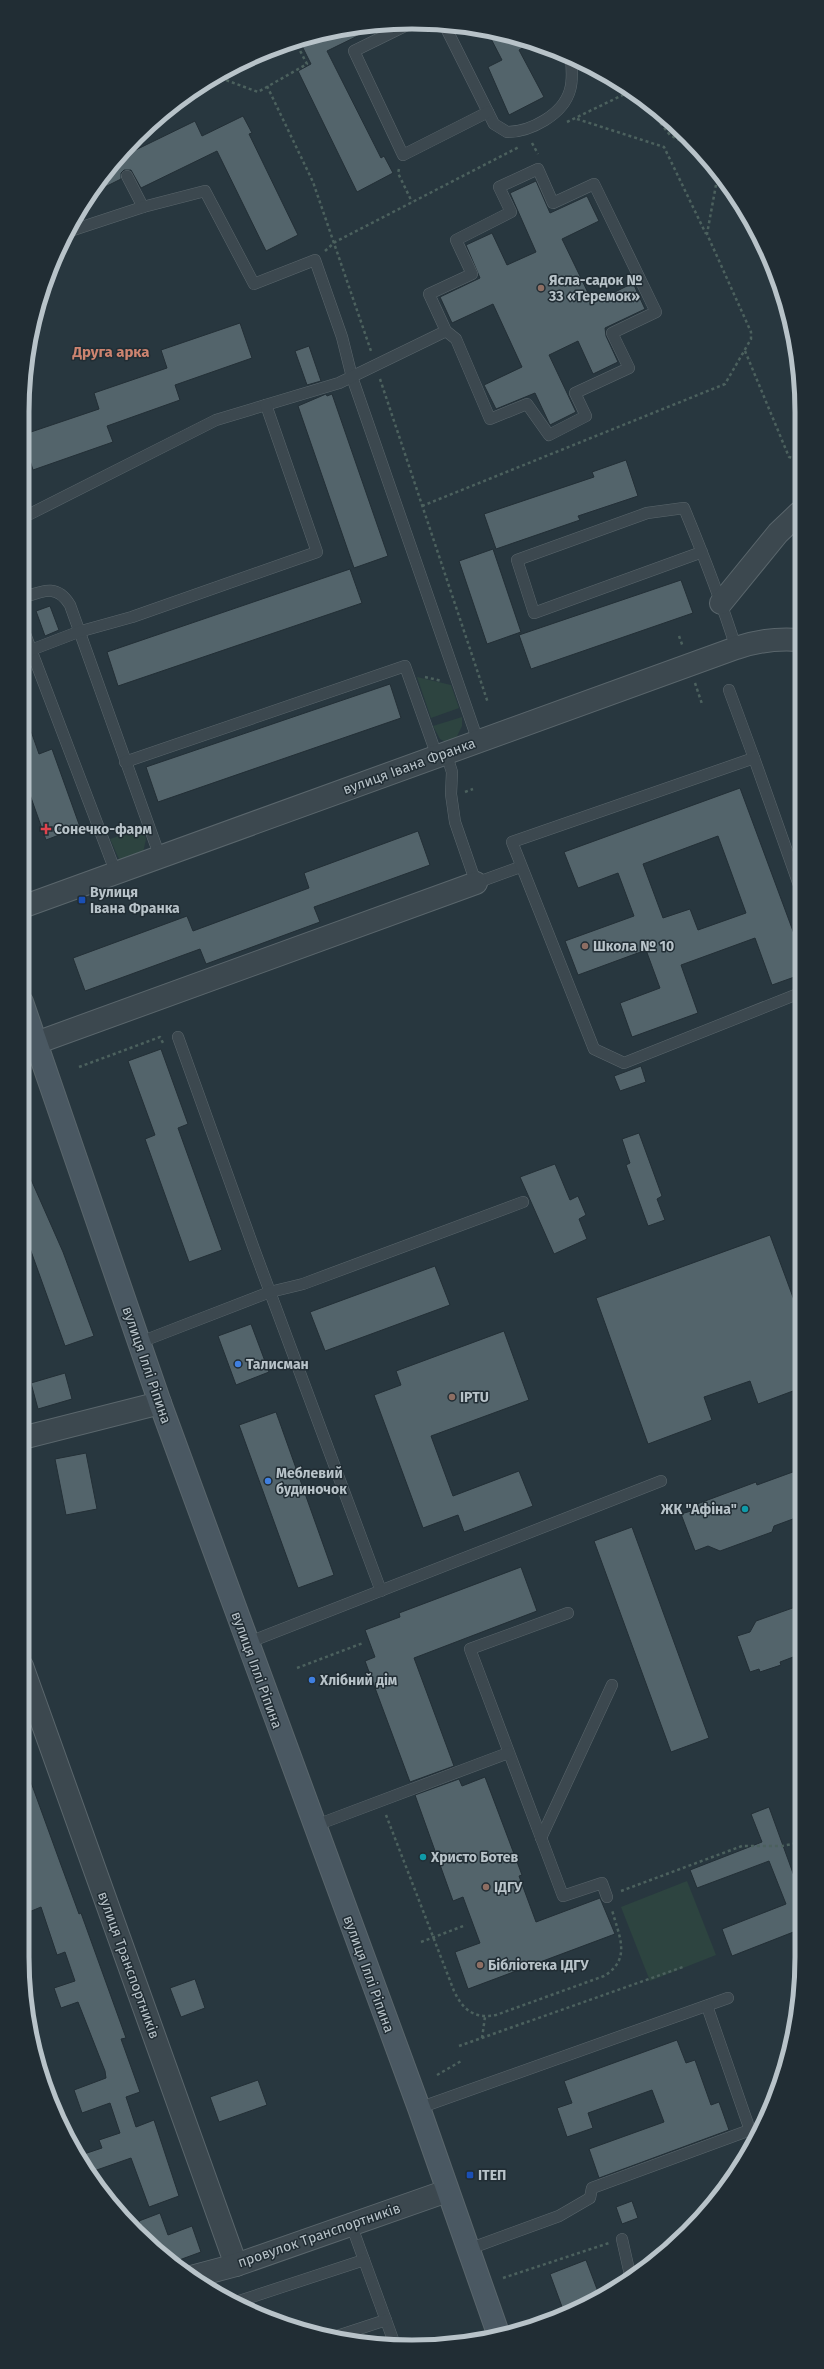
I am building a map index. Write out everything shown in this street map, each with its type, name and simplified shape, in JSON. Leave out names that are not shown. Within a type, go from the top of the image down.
[{"type":"main road","name":"вулиця Іллі Ріпина","points":[[29,1022],[138,1343],[314,1826],[419,2108],[446,2191],[469,2248],[497,2330]]},
{"type":"street","points":[[721,603],[778,532],[795,516]]},
{"type":"street","name":"вулиця Івана Франка","points":[[29,904],[736,648],[758,641],[782,638],[795,640]]},
{"type":"street","points":[[36,1043],[476,883]]},
{"type":"street","points":[[29,1436],[160,1403]]},
{"type":"street","name":"вулиця Транспортників","points":[[29,1686],[236,2265]]},
{"type":"street","name":"провулок Транспортників","points":[[199,2275],[236,2265],[446,2191]]},
{"type":"lane","points":[[398,30],[354,51],[403,154],[488,112]]},
{"type":"lane","points":[[447,31],[494,124],[506,132],[522,131],[544,120],[560,108],[570,91],[573,72],[572,64]]},
{"type":"lane","points":[[538,169],[553,203],[594,184],[656,312],[612,333],[629,368],[575,393],[586,416],[549,435],[527,404],[490,419],[456,340],[446,331],[429,294],[472,274],[456,240],[511,212],[499,187],[538,169]]},
{"type":"lane","points":[[127,176],[143,207]]},
{"type":"lane","points":[[75,229],[143,207],[205,191],[254,284],[315,260],[342,337],[352,376],[478,741]]},
{"type":"lane","points":[[29,514],[216,420],[339,383],[446,331]]},
{"type":"lane","points":[[31,650],[78,632],[132,617],[317,552],[266,405]]},
{"type":"lane","points":[[702,552],[534,613],[517,560],[647,513],[684,508],[702,552],[721,603],[736,648]]},
{"type":"lane","points":[[29,595],[44,590],[53,591],[64,595],[70,605],[78,632],[160,857]]},
{"type":"lane","points":[[29,645],[116,873]]},
{"type":"lane","points":[[125,762],[405,666],[442,755],[452,772],[451,794],[455,822],[476,883],[520,867]]},
{"type":"lane","points":[[729,690],[795,874]]},
{"type":"lane","points":[[754,758],[512,842],[520,867],[594,1049],[624,1063],[795,996]]},
{"type":"lane","points":[[178,1037],[270,1292],[381,1591]]},
{"type":"lane","points":[[138,1343],[270,1292],[303,1284],[523,1202]]},
{"type":"lane","points":[[247,1643],[661,1480]]},
{"type":"lane","points":[[568,1613],[470,1649],[562,1896],[602,1883],[607,1897]]},
{"type":"lane","points":[[541,1838],[612,1685]]},
{"type":"lane","points":[[314,1826],[508,1753]]},
{"type":"lane","points":[[419,2108],[728,1998]]},
{"type":"lane","points":[[469,2248],[573,2210],[590,2198],[592,2188],[750,2130],[707,2006]]},
{"type":"lane","points":[[351,2224],[393,2339]]},
{"type":"lane","points":[[622,2239],[629,2272]]},
{"type":"lane","points":[[241,2300],[364,2260]]},
{"type":"lane","points":[[343,2334],[386,2320]]},
{"type":"path","points":[[223,79],[258,92],[307,64],[298,46]]},
{"type":"path","points":[[267,86],[313,182],[335,242],[488,703]]},
{"type":"path","points":[[560,126],[577,119],[625,94]]},
{"type":"path","points":[[656,117],[670,135],[685,143]]},
{"type":"path","points":[[577,119],[664,147],[707,234]]},
{"type":"path","points":[[315,260],[335,242],[531,140]]},
{"type":"path","points":[[400,176],[412,202]]},
{"type":"path","points":[[745,351],[789,457],[795,459]]},
{"type":"path","points":[[679,636],[684,651]]},
{"type":"path","points":[[423,677],[444,682]]},
{"type":"path","points":[[695,681],[702,704]]},
{"type":"path","points":[[79,1067],[160,1037],[169,1058],[183,1052]]},
{"type":"path","points":[[297,1668],[363,1643]]},
{"type":"path","points":[[380,1801],[460,2003],[471,2013],[485,2017],[604,1976],[613,1970],[620,1961],[622,1943],[607,1897],[742,1846],[782,1846],[795,1843]]},
{"type":"path","points":[[421,1942],[466,1925]]},
{"type":"path","points":[[459,2046],[683,1967]]},
{"type":"path","points":[[482,2038],[485,2017]]},
{"type":"path","points":[[436,2075],[463,2060]]},
{"type":"path","points":[[503,2278],[622,2239]]},
{"type":"green space","points":[[417,677],[451,685],[459,708],[431,718]]},
{"type":"green space","points":[[462,717],[462,726],[456,738],[446,742],[440,739],[433,726]]},
{"type":"green space","points":[[142,828],[146,839],[143,853],[122,860],[119,859],[110,839]]},
{"type":"green space","points":[[687,1881],[716,1955],[650,1981],[621,1907]]},
{"type":"building","points":[[367,32],[327,51],[381,158],[384,156],[393,173],[357,192],[298,71],[311,64],[302,45],[337,36]]},
{"type":"building","points":[[490,37],[525,46],[519,50],[544,97],[509,115],[488,67],[502,60]]},
{"type":"building","points":[[243,116],[252,133],[249,134],[298,235],[266,251],[217,151],[141,188],[131,170],[124,170],[121,173],[121,179],[101,189],[130,153],[195,121],[202,136]]},
{"type":"building","points":[[536,181],[550,213],[587,196],[599,221],[562,239],[593,303],[633,283],[645,309],[605,328],[606,336],[618,362],[593,374],[578,341],[549,355],[576,412],[550,425],[535,393],[496,409],[484,385],[522,367],[493,304],[452,323],[440,297],[480,278],[466,245],[492,233],[507,265],[536,252],[510,193]]},
{"type":"building","points":[[240,323],[252,358],[175,385],[180,400],[107,426],[113,442],[33,470],[29,457],[29,433],[99,409],[94,393],[167,368],[161,350]]},
{"type":"building","points":[[309,346],[321,381],[307,385],[295,351]]},
{"type":"building","points":[[326,394],[327,396],[332,394],[388,556],[354,568],[298,406]]},
{"type":"building","points":[[626,460],[638,496],[578,516],[580,520],[496,549],[484,514],[594,477],[592,472]]},
{"type":"building","points":[[493,549],[521,632],[487,644],[459,561]]},
{"type":"building","points":[[350,569],[362,603],[118,686],[107,652]]},
{"type":"building","points":[[681,580],[693,613],[531,669],[519,635]]},
{"type":"building","points":[[50,606],[59,630],[45,636],[36,611]]},
{"type":"building","points":[[390,684],[401,718],[158,802],[146,767]]},
{"type":"building","points":[[29,725],[39,754],[52,749],[80,827],[46,840],[29,792]]},
{"type":"building","points":[[740,788],[795,936],[795,977],[772,985],[755,938],[681,965],[698,1013],[632,1037],[620,1003],[660,988],[646,950],[578,975],[565,941],[634,916],[618,873],[578,888],[564,852]],"holes":[[[718,836],[746,913],[698,930],[690,909],[663,918],[643,864]]]},
{"type":"building","points":[[418,831],[430,865],[314,907],[320,922],[206,964],[200,949],[85,991],[73,958],[187,916],[193,931],[309,888],[304,873]]},
{"type":"building","points":[[161,1049],[188,1124],[178,1128],[222,1250],[189,1262],[145,1139],[155,1135],[128,1061]]},
{"type":"building","points":[[641,1066],[646,1082],[620,1091],[614,1076]]},
{"type":"building","points":[[639,1133],[662,1196],[657,1199],[665,1220],[648,1226],[626,1165],[630,1163],[622,1139]]},
{"type":"building","points":[[555,1164],[570,1200],[578,1196],[586,1215],[579,1219],[587,1239],[554,1254],[520,1177]]},
{"type":"building","points":[[29,1175],[63,1252],[94,1336],[65,1346],[29,1246]]},
{"type":"building","points":[[770,1235],[795,1303],[795,1390],[758,1404],[750,1381],[704,1397],[712,1420],[648,1444],[596,1298]]},
{"type":"building","points":[[435,1266],[450,1305],[325,1351],[310,1312]]},
{"type":"building","points":[[251,1324],[269,1372],[236,1385],[218,1336]]},
{"type":"building","name":"IPTU","points":[[504,1331],[529,1400],[431,1436],[453,1496],[519,1471],[533,1506],[464,1532],[458,1515],[423,1528],[374,1395],[401,1385],[396,1371]]},
{"type":"building","points":[[65,1373],[72,1399],[38,1409],[31,1383]]},
{"type":"building","points":[[276,1412],[334,1575],[298,1588],[239,1425]]},
{"type":"building","points":[[86,1453],[97,1509],[66,1515],[55,1459]]},
{"type":"building","name":"ЖК \"Афіна\"","points":[[795,1471],[795,1518],[774,1526],[772,1532],[720,1551],[708,1546],[695,1551],[681,1514],[691,1511],[689,1507],[756,1482],[757,1485]]},
{"type":"building","points":[[632,1527],[709,1738],[671,1752],[594,1541]]},
{"type":"building","points":[[521,1567],[537,1611],[414,1658],[454,1766],[410,1782],[365,1661],[375,1657],[365,1630],[400,1617],[399,1613]]},
{"type":"building","points":[[795,1607],[795,1656],[780,1662],[781,1665],[760,1672],[759,1669],[750,1672],[737,1636],[750,1632],[756,1621]]},
{"type":"building","points":[[29,1777],[79,1914],[81,1913],[126,2038],[121,2039],[140,2092],[126,2097],[136,2127],[154,2120],[179,2196],[149,2207],[131,2158],[95,2171],[84,2155],[102,2148],[99,2140],[120,2133],[110,2103],[82,2113],[74,2090],[106,2078],[105,2071],[78,2002],[61,2008],[54,1988],[75,1981],[65,1952],[57,1955],[41,1907],[29,1912]]},
{"type":"building","name":"ІДГУ","points":[[485,1777],[522,1875],[519,1876],[536,1922],[600,1898],[615,1934],[468,1989],[455,1952],[480,1943],[463,1897],[453,1901],[415,1795],[459,1779],[462,1786]]},
{"type":"building","points":[[769,1807],[795,1879],[795,1931],[732,1956],[722,1929],[786,1904],[769,1861],[697,1888],[690,1870],[762,1842],[751,1814]]},
{"type":"building","points":[[195,1979],[205,2008],[181,2017],[170,1988]]},
{"type":"building","points":[[677,2040],[686,2063],[695,2060],[711,2105],[719,2102],[729,2130],[599,2178],[589,2149],[664,2122],[652,2090],[588,2113],[593,2128],[567,2137],[557,2108],[572,2103],[564,2081]]},
{"type":"building","points":[[258,2080],[267,2105],[219,2122],[210,2097]]},
{"type":"building","points":[[632,2201],[638,2218],[622,2224],[616,2207]]},
{"type":"building","points":[[160,2213],[168,2235],[192,2226],[201,2252],[178,2260],[142,2229],[139,2221]]},
{"type":"building","points":[[586,2260],[598,2292],[563,2309],[550,2274]]},
{"type":"place","name":"Ясла-садок № 33 «Теремок»","points":[[541,288]]},
{"type":"place","name":"Сонечко-фарм","points":[[46,829]]},
{"type":"place","name":"Вулиця Івана Франка","points":[[82,900]]},
{"type":"place","name":"Школа № 10","points":[[585,946]]},
{"type":"place","name":"Талисман","points":[[238,1364]]},
{"type":"place","name":"IPTU","points":[[452,1397]]},
{"type":"place","name":"Меблевий будиночок","points":[[268,1481]]},
{"type":"place","name":"ЖК \"Афіна\"","points":[[745,1509]]},
{"type":"place","name":"Хлібний дім","points":[[312,1680]]},
{"type":"place","name":"Христо Ботев","points":[[423,1857]]},
{"type":"place","name":"ІДГУ","points":[[486,1887]]},
{"type":"place","name":"Бібліотека ІДГУ","points":[[480,1965]]},
{"type":"place","name":"ІТЕП","points":[[470,2175]]},
{"type":"district","name":"Друга арка","points":[[111,352]]}]
